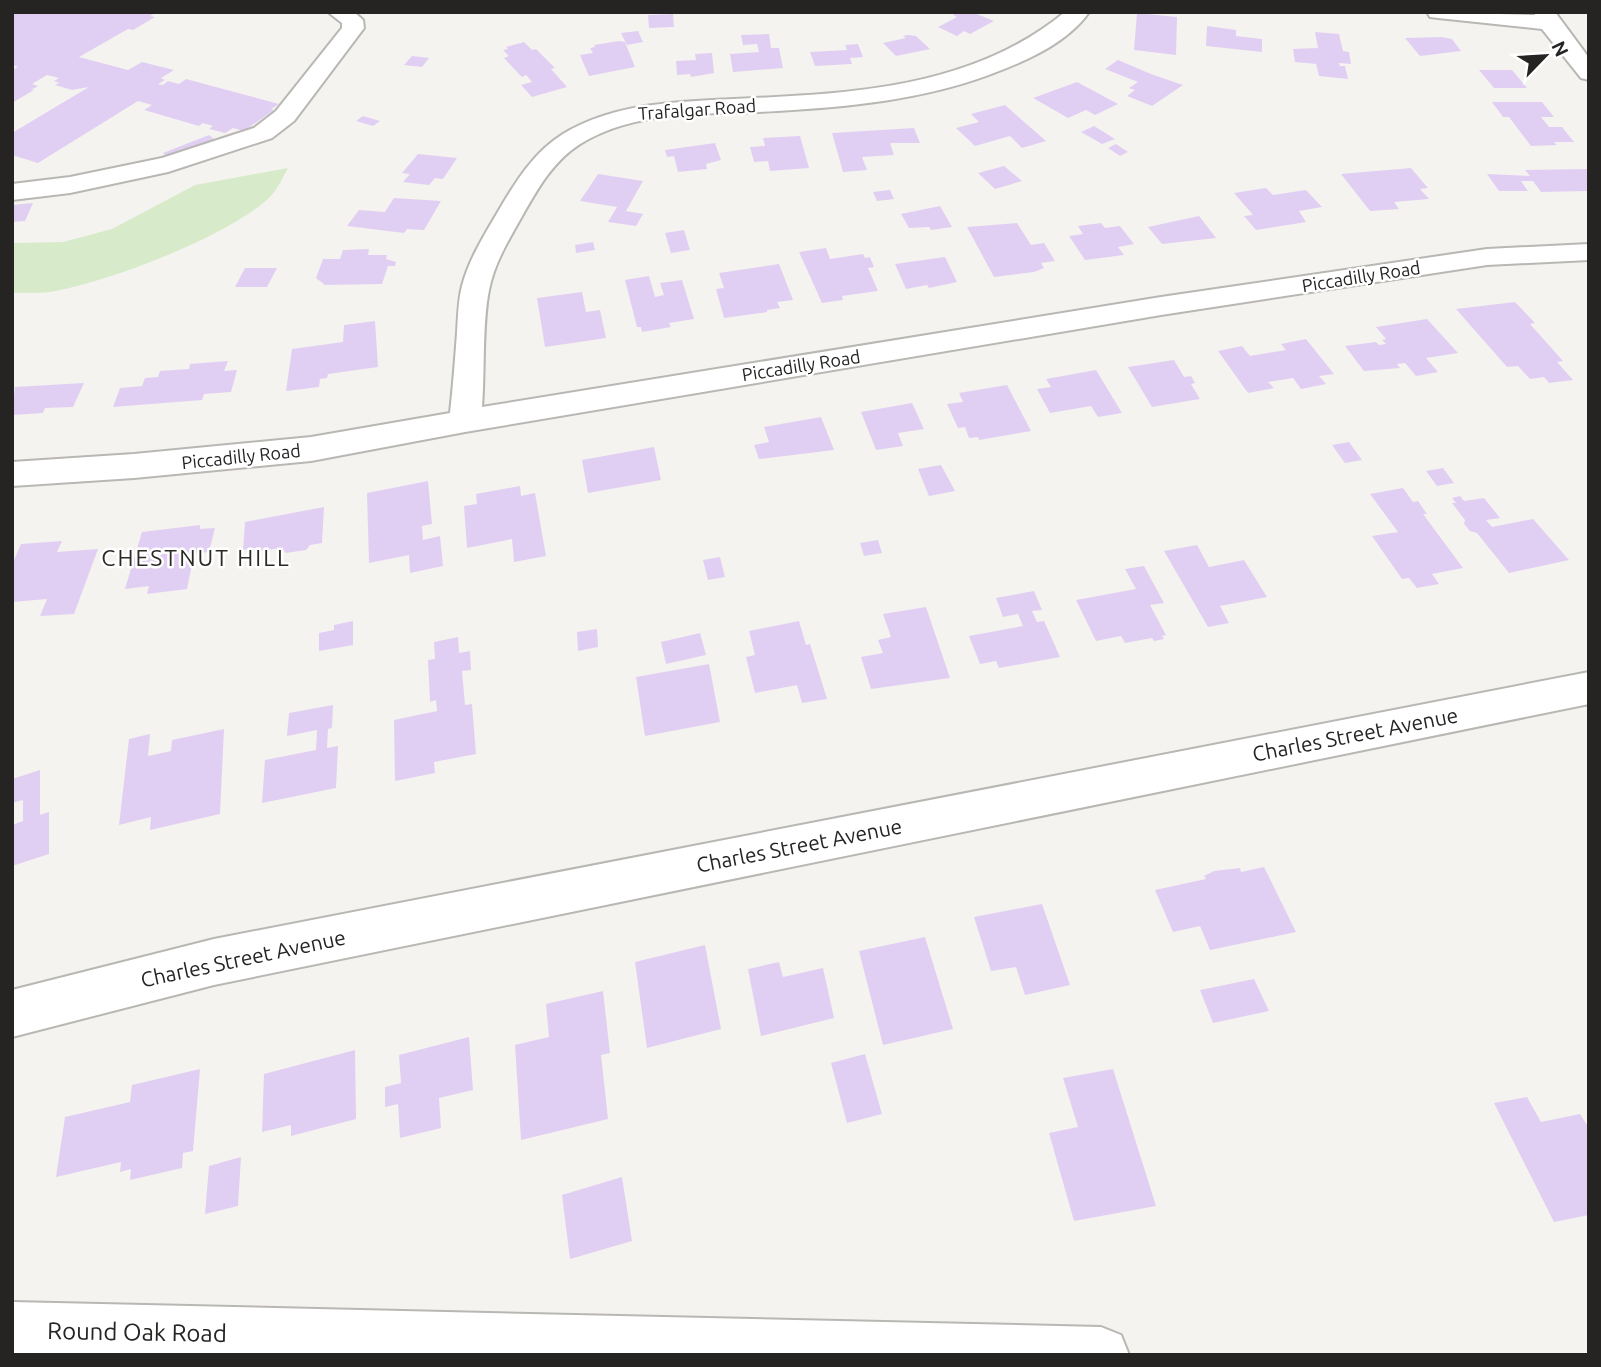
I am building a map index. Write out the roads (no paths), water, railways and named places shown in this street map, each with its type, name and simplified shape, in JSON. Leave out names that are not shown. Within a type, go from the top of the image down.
[{"type":"street","points":[[12,192],[50,189],[135,172],[263,133],[285,116],[353,28],[352,20],[339,12]]},
{"type":"street","name":"Trafalgar Road","points":[[465,421],[475,290],[491,247],[518,200],[549,157],[570,141],[625,115],[655,110],[830,101],[942,83],[995,65],[1037,44],[1078,12]]},
{"type":"street","points":[[1438,12],[1546,18],[1589,74]]},
{"type":"street","name":"Piccadilly Road","points":[[12,474],[134,466],[311,449],[465,421],[1147,309],[1487,257],[1589,252]]},
{"type":"street","name":"Charles Street Avenue","points":[[12,1014],[227,959],[1589,688]]},
{"type":"street","name":"Round Oak Road","points":[[12,1329],[1101,1355]]},
{"type":"district","name":"CHESTNUT HILL","points":[[196,557]]}]
